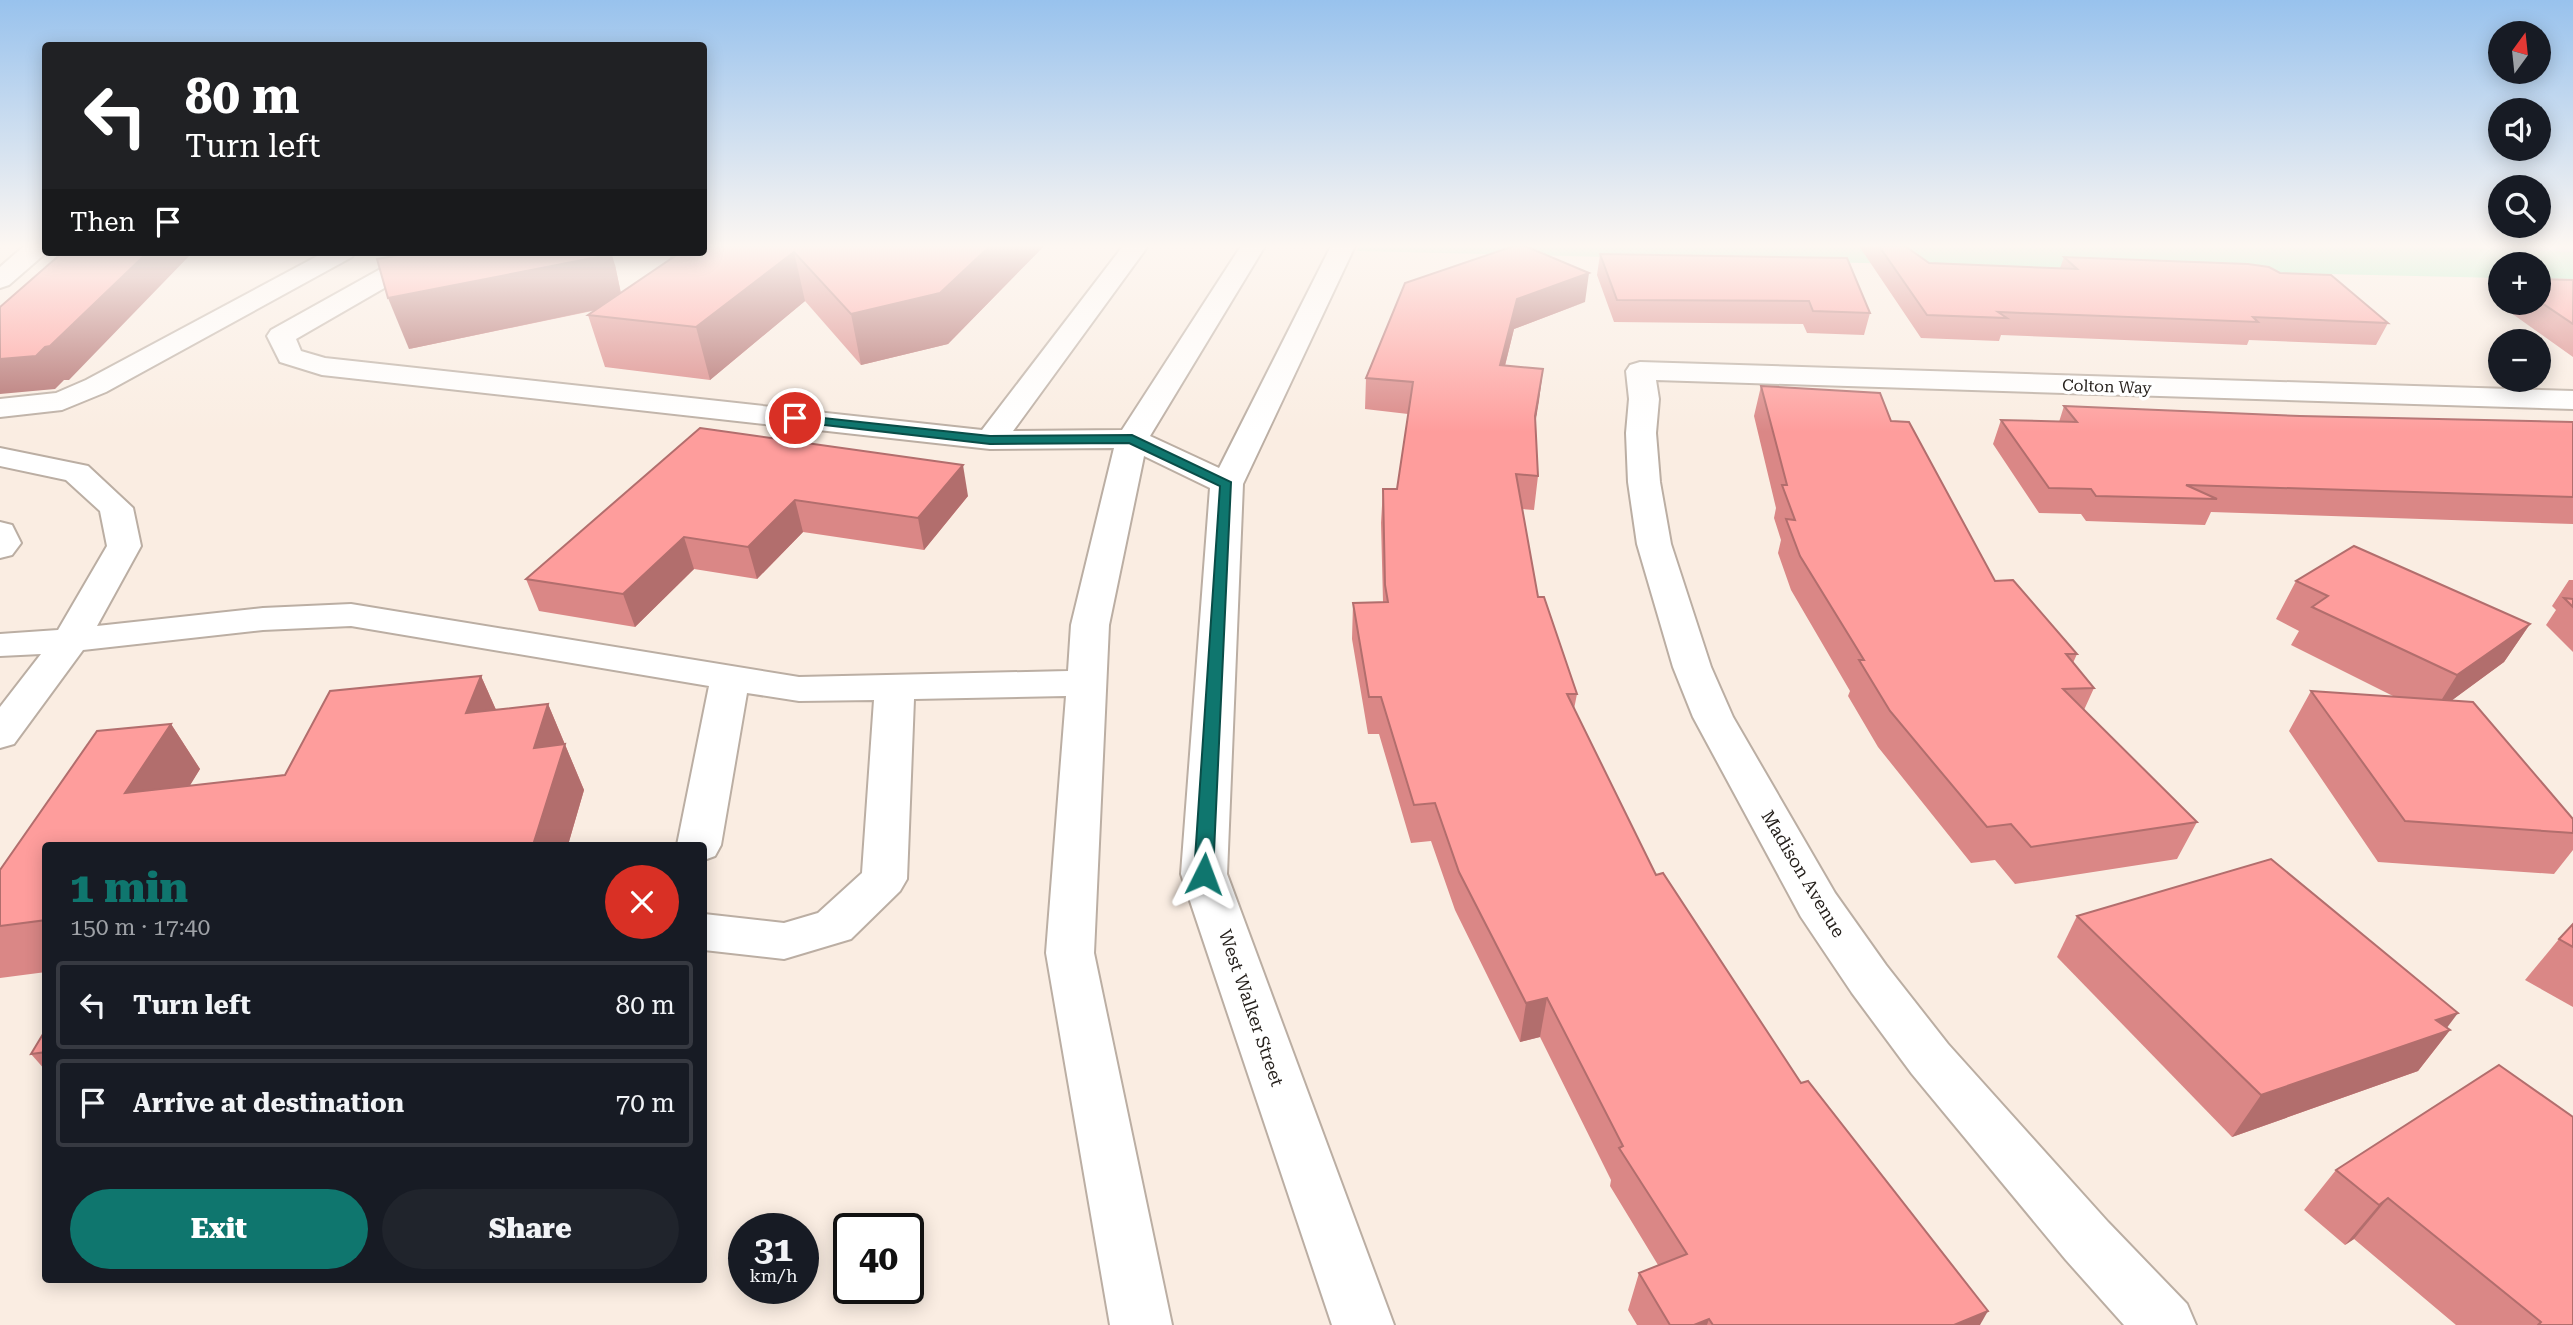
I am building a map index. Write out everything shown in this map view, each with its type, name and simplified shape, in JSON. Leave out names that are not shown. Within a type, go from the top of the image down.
[{"type":"street","points":[[0,408],[62,401],[239,308]]},
{"type":"street","points":[[331,308],[281,336],[290,356],[322,366],[990,440],[1132,439],[1227,484]]},
{"type":"street","points":[[990,440],[1089,308]]},
{"type":"street","points":[[1141,1325],[1070,953],[1090,625],[1132,439],[1214,308]]},
{"type":"street","name":"West Walker Street","points":[[1313,308],[1227,484],[1204,874],[1363,1325]]},
{"type":"street","name":"Colton Way","points":[[1640,371],[2573,400]]},
{"type":"street","name":"Madison Avenue","points":[[1640,371],[1644,399],[1641,433],[1644,482],[1654,544],[1692,667],[1713,717],[1818,905],[1869,979],[1939,1069],[2087,1241],[2165,1325]]},
{"type":"street","points":[[0,457],[77,473],[116,508],[124,546],[69,643],[0,735]]},
{"type":"street","points":[[0,532],[4,543],[0,548]]},
{"type":"street","points":[[0,645],[69,643],[304,615],[352,615],[799,689],[1087,683]]},
{"type":"street","points":[[700,842],[730,677]]},
{"type":"street","points":[[707,932],[783,941],[834,926],[884,880],[895,687]]},
{"type":"building","points":[[0,308],[90,308],[36,356],[0,359]]},
{"type":"building","points":[[599,308],[721,308],[696,327],[588,315]]},
{"type":"building","points":[[845,308],[877,308],[851,314]]},
{"type":"building","points":[[1395,308],[1515,308],[1500,365],[1543,369],[1535,416],[1538,476],[1516,474],[1538,597],[1544,597],[1577,694],[1567,694],[1656,875],[1663,873],[1801,1083],[1808,1081],[1988,1311],[1954,1325],[1713,1325],[1709,1319],[1694,1325],[1670,1325],[1639,1273],[1687,1254],[1619,1148],[1623,1146],[1547,998],[1526,1003],[1459,872],[1435,803],[1414,805],[1381,697],[1369,697],[1353,603],[1388,602],[1385,585],[1383,489],[1397,489],[1413,382],[1366,378]]},
{"type":"building","points":[[1812,308],[1868,308],[1870,313],[1813,311]]},
{"type":"building","points":[[1922,308],[2370,308],[2388,323],[2253,317],[2258,322],[1998,312],[2007,318],[1927,315]]},
{"type":"building","points":[[2551,308],[2573,308],[2573,324],[2551,309]]},
{"type":"building","points":[[1761,386],[1880,393],[1891,421],[1909,422],[1995,581],[2013,580],[2077,654],[2066,654],[2094,688],[2063,689],[2197,822],[2031,847],[2011,824],[1987,827],[1890,711],[1859,660],[1864,660],[1800,556],[1786,519],[1795,520],[1782,485],[1787,485]]},
{"type":"building","points":[[2064,406],[2300,416],[2573,422],[2573,497],[2186,485],[2217,499],[2096,496],[2091,489],[2049,488],[2001,420],[2077,422]]},
{"type":"building","points":[[700,428],[963,465],[918,518],[795,500],[748,547],[684,537],[623,594],[526,579]]},
{"type":"building","points":[[2354,546],[2530,624],[2457,675],[2312,607],[2328,596],[2296,581]]},
{"type":"building","points":[[2564,598],[2573,599],[2573,607]]},
{"type":"building","points":[[481,676],[466,713],[548,704],[534,748],[565,744],[534,842],[42,842],[42,921],[0,926],[0,870],[97,731],[171,724],[125,793],[285,775],[330,691]]},
{"type":"building","points":[[2311,691],[2473,702],[2573,819],[2573,833],[2405,821]]},
{"type":"building","points":[[2271,859],[2458,1013],[2436,1020],[2450,1030],[2261,1095],[2077,916]]},
{"type":"building","points":[[2573,924],[2573,947],[2559,939]]},
{"type":"building","points":[[42,1036],[42,1053],[31,1054]]},
{"type":"building","points":[[2499,1065],[2573,1117],[2573,1325],[2538,1325],[2541,1322],[2388,1198],[2379,1205],[2336,1170]]},
{"type":"route","points":[[795,418],[990,440],[1132,439],[1227,484],[1204,874]]}]
